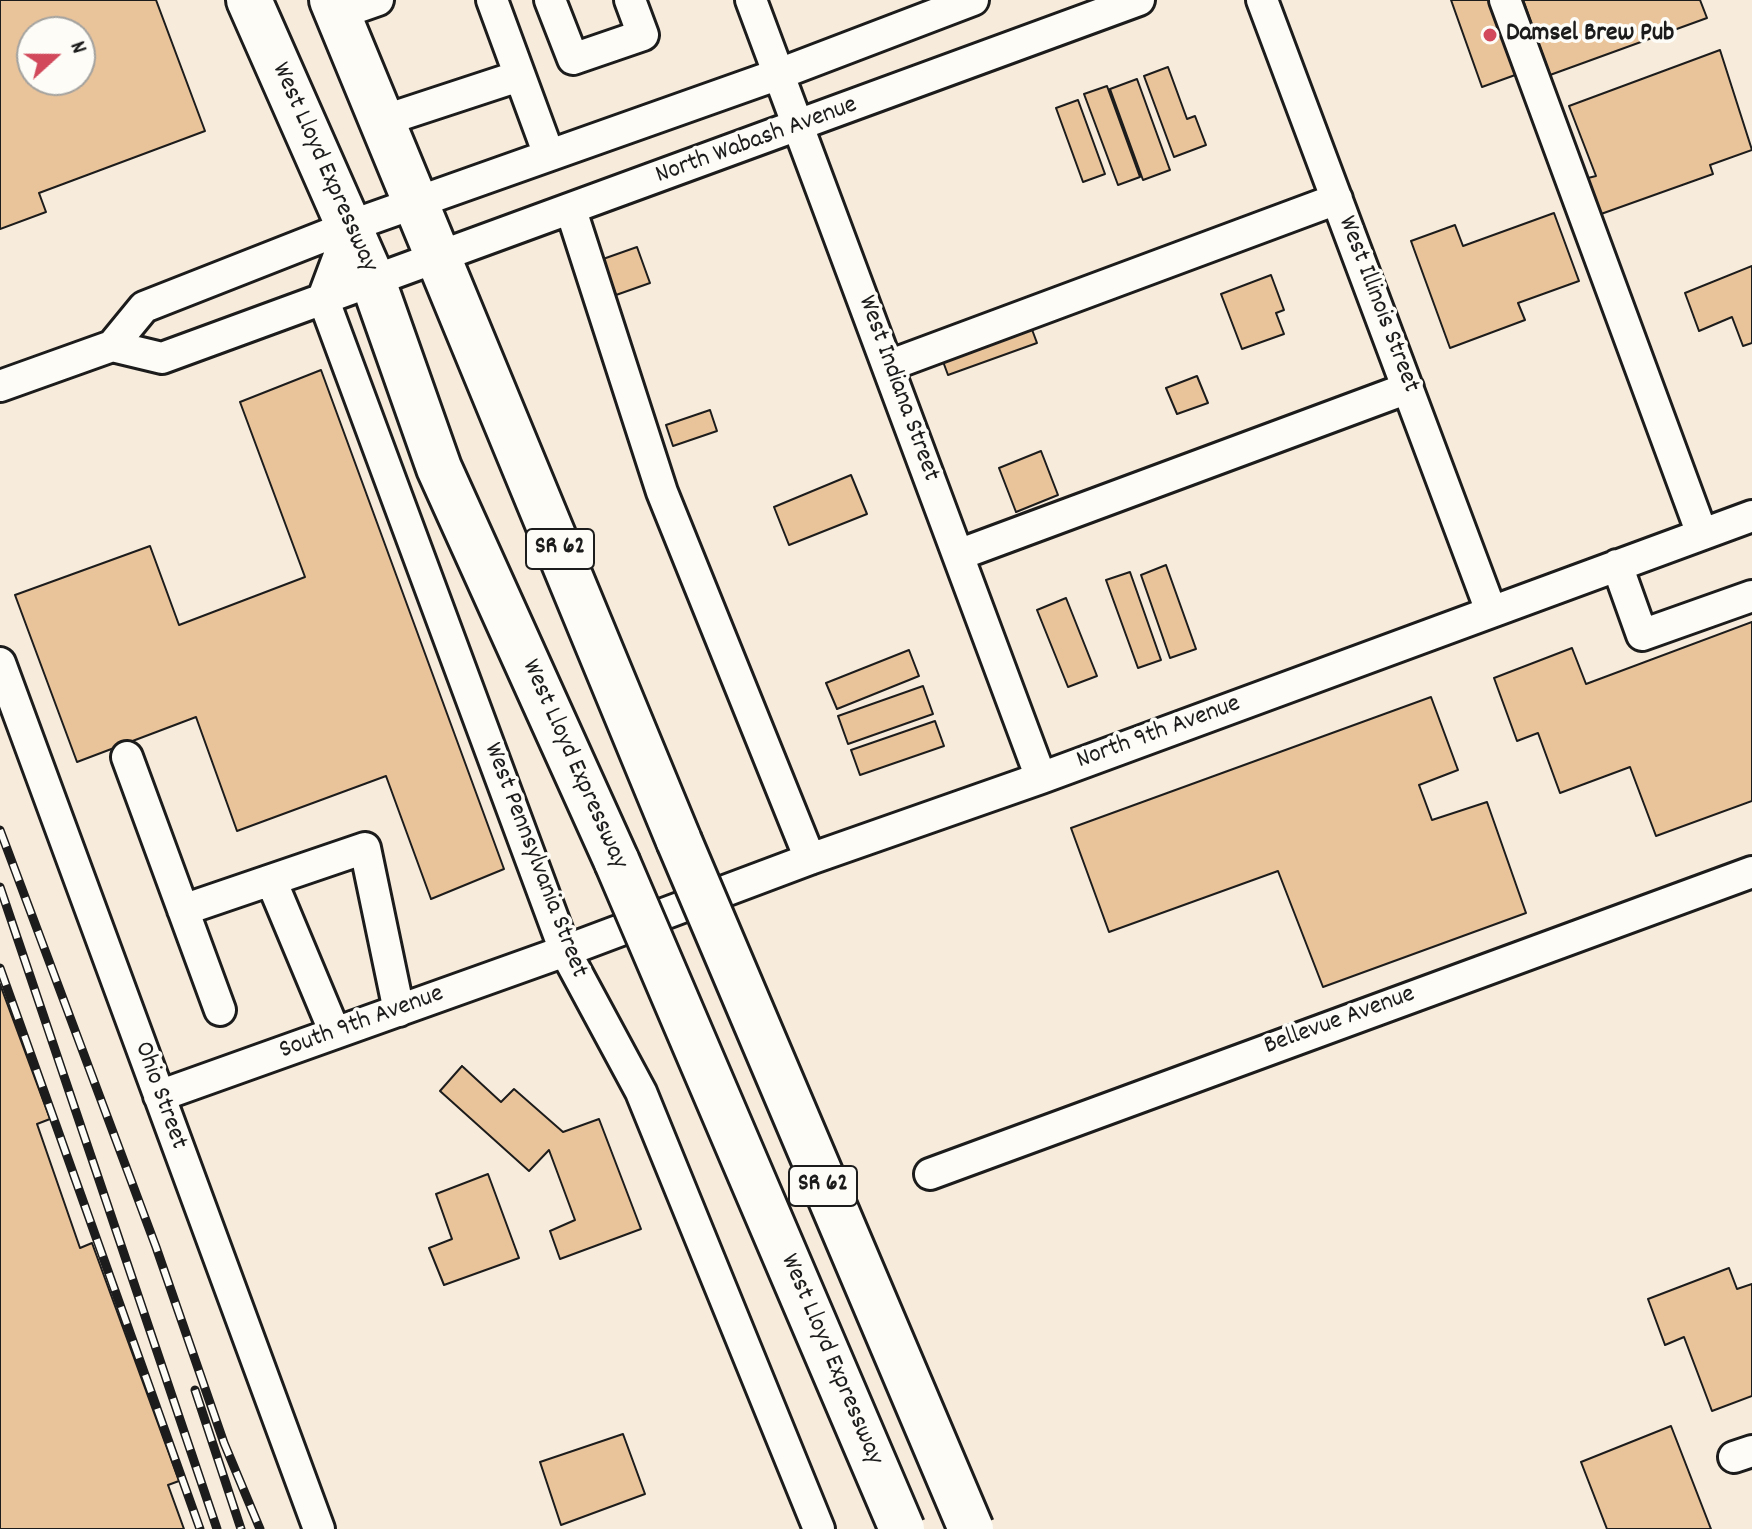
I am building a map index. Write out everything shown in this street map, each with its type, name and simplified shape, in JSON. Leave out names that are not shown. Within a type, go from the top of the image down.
[{"type":"highway","name":"West Lloyd Expressway","points":[[249,0],[373,281],[439,468],[617,862],[902,1529]]},
{"type":"highway","name":"SR 62","points":[[349,5],[382,121],[679,841],[971,1529]]},
{"type":"street","points":[[492,0],[549,155]]},
{"type":"street","points":[[550,0],[573,59],[643,35],[630,0]]},
{"type":"street","name":"West Indiana Street","points":[[751,0],[1041,778]]},
{"type":"street","points":[[0,386],[112,346],[144,307],[350,226],[779,74],[973,0]]},
{"type":"street","name":"North Wabash Avenue","points":[[112,346],[162,358],[1139,0]]},
{"type":"street","name":"West Illinois Street","points":[[1262,0],[1491,611]]},
{"type":"street","points":[[1505,0],[1702,534]]},
{"type":"street","points":[[382,121],[519,76]]},
{"type":"street","points":[[888,366],[1337,199]]},
{"type":"street","points":[[571,210],[662,492],[810,859]]},
{"type":"street","points":[[323,298],[350,226]]},
{"type":"street","name":"West Pennsylvania Street","points":[[323,298],[565,951],[641,1092],[819,1529]]},
{"type":"street","points":[[958,555],[1408,388]]},
{"type":"street","name":"North 9th Avenue","points":[[565,951],[1752,516]]},
{"type":"street","points":[[1617,565],[1642,635],[1752,596]]},
{"type":"street","name":"Ohio Street","points":[[0,663],[319,1529]]},
{"type":"street","points":[[127,757],[220,1010]]},
{"type":"street","points":[[183,910],[365,848],[399,1011]]},
{"type":"street","name":"Bellevue Avenue","points":[[930,1174],[1752,872]]},
{"type":"street","points":[[271,880],[335,1033]]},
{"type":"street","name":"South 9th Avenue","points":[[159,1096],[565,951]]},
{"type":"building","points":[[0,0],[156,0],[205,131],[39,193],[46,212],[0,229]]},
{"type":"building","name":"Damsel Brew Pub","points":[[1451,0],[1504,0],[1529,70],[1482,87]]},
{"type":"building","points":[[1523,0],[1700,0],[1707,18],[1550,75]]},
{"type":"building","points":[[1720,50],[1752,150],[1710,165],[1713,174],[1601,214],[1588,178],[1596,176],[1569,106]]},
{"type":"building","points":[[1168,67],[1187,119],[1195,116],[1206,145],[1174,157],[1144,76]]},
{"type":"building","points":[[1137,79],[1170,170],[1143,180],[1110,89]]},
{"type":"building","points":[[1107,86],[1140,177],[1118,185],[1084,94]]},
{"type":"building","points":[[1078,100],[1105,174],[1083,182],[1056,108]]},
{"type":"building","points":[[1554,213],[1579,281],[1518,303],[1525,320],[1450,348],[1411,241],[1455,225],[1463,246]]},
{"type":"building","points":[[637,247],[650,283],[616,295],[603,259]]},
{"type":"building","points":[[1752,266],[1752,343],[1743,346],[1732,317],[1699,331],[1685,293]]},
{"type":"building","points":[[1271,275],[1284,310],[1276,313],[1284,334],[1242,349],[1221,294]]},
{"type":"building","points":[[1027,316],[1037,343],[948,375],[938,348]]},
{"type":"building","points":[[321,370],[504,869],[431,899],[386,776],[237,831],[196,717],[77,762],[15,595],[150,546],[179,625],[305,577],[240,402]]},
{"type":"building","points":[[1197,376],[1208,403],[1177,414],[1166,388]]},
{"type":"building","points":[[710,410],[717,431],[673,446],[666,425]]},
{"type":"building","points":[[1041,451],[1058,495],[1016,512],[999,468]]},
{"type":"building","points":[[851,475],[867,514],[789,545],[774,507]]},
{"type":"building","points":[[1166,565],[1196,649],[1170,658],[1141,575]]},
{"type":"building","points":[[1130,572],[1161,660],[1138,668],[1106,580]]},
{"type":"building","points":[[1066,598],[1097,676],[1068,687],[1037,610]]},
{"type":"building","points":[[1752,622],[1752,801],[1656,836],[1630,767],[1560,793],[1538,733],[1517,741],[1494,678],[1572,648],[1586,684]]},
{"type":"building","points":[[909,650],[919,676],[837,709],[826,683]]},
{"type":"building","points":[[923,686],[933,714],[848,744],[838,716]]},
{"type":"building","points":[[1431,697],[1458,770],[1419,785],[1432,820],[1487,802],[1526,913],[1323,987],[1278,871],[1109,932],[1071,828]]},
{"type":"building","points":[[935,721],[944,746],[860,775],[851,750]]},
{"type":"building","points":[[0,984],[50,1119],[37,1124],[80,1248],[92,1243],[179,1481],[168,1485],[184,1529],[0,1529]]},
{"type":"building","points":[[462,1066],[501,1102],[514,1089],[563,1132],[599,1119],[641,1229],[560,1259],[550,1231],[575,1220],[549,1150],[529,1171],[440,1091]]},
{"type":"building","points":[[488,1174],[519,1258],[444,1285],[429,1248],[452,1239],[436,1194]]},
{"type":"building","points":[[1729,1268],[1737,1289],[1752,1284],[1752,1396],[1712,1411],[1684,1337],[1665,1345],[1648,1299]]},
{"type":"building","points":[[1671,1426],[1711,1529],[1607,1529],[1581,1462]]},
{"type":"building","points":[[623,1434],[645,1494],[561,1525],[540,1462]]},
{"type":"railway","points":[[0,830],[156,1247],[224,1443],[260,1529]]},
{"type":"railway","points":[[0,887],[217,1529]]},
{"type":"railway","points":[[0,968],[200,1529]]},
{"type":"railway","points":[[195,1390],[241,1529]]},
{"type":"place","name":"Damsel Brew Pub","points":[[1490,35]]}]
